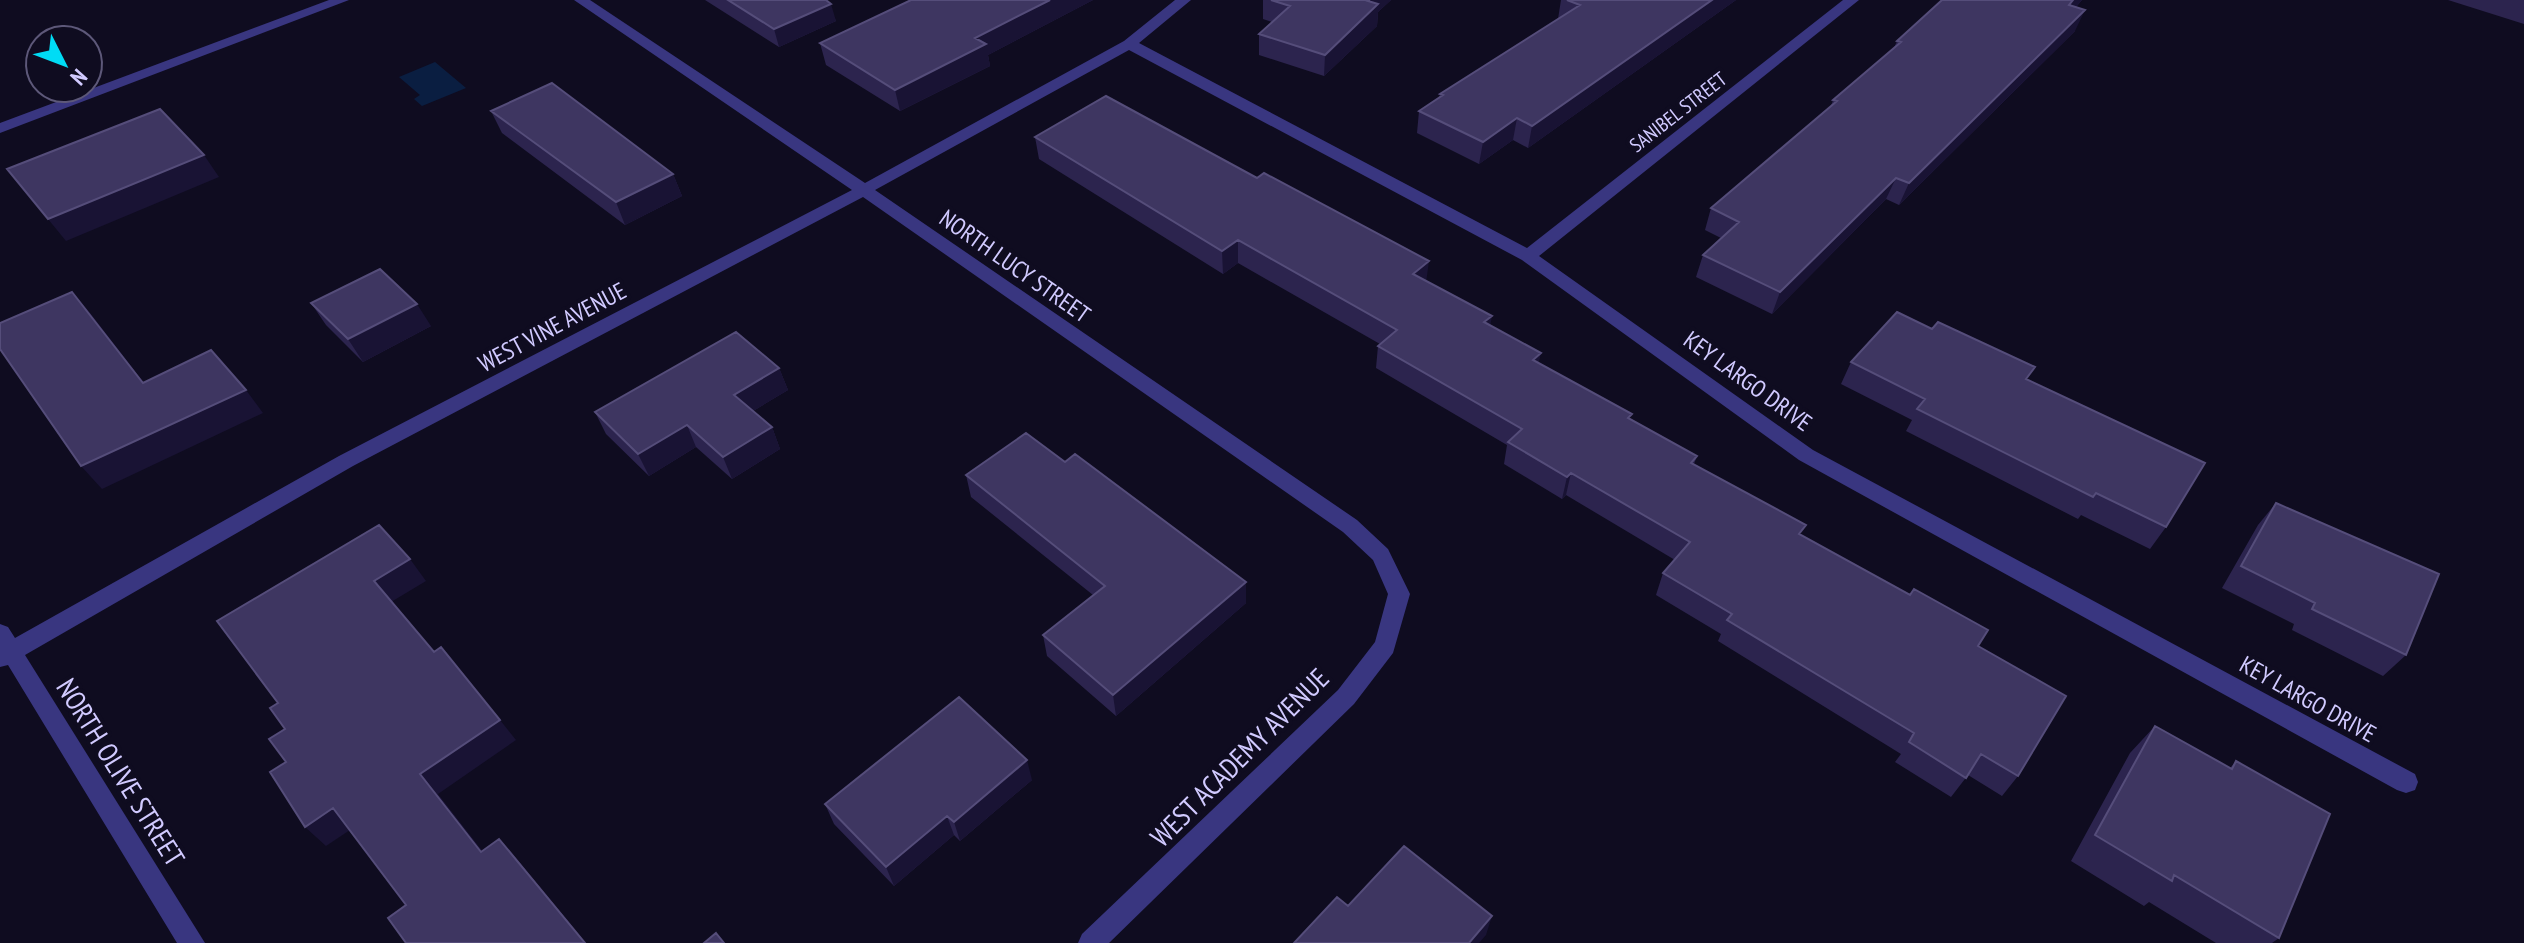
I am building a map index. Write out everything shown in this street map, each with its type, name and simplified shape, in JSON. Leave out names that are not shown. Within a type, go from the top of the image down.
[{"type":"street","points":[[0,128],[342,0]]},
{"type":"street","name":"NORTH LUCY STREET","points":[[581,0],[864,190],[1350,526],[1381,555],[1399,594]]},
{"type":"street","points":[[1129,44],[1184,0]]},
{"type":"street","name":"SANIBEL STREET","points":[[1528,256],[1852,0]]},
{"type":"street","name":"WEST VINE AVENUE","points":[[4,647],[346,461],[864,190],[1129,44]]},
{"type":"street","name":"KEY LARGO DRIVE","points":[[1129,44],[1528,256],[1806,455],[2406,782]]},
{"type":"street","name":"WEST ACADEMY AVENUE","points":[[1091,943],[1346,697],[1385,646],[1399,594]]},
{"type":"street","name":"NORTH OLIVE STREET","points":[[4,647],[192,943]]},
{"type":"water","points":[[435,62],[466,88],[422,106],[414,99],[420,95],[399,77]]},
{"type":"building","points":[[728,0],[826,0],[831,4],[774,29]]},
{"type":"building","points":[[911,0],[1050,0],[975,38],[986,44],[895,90],[820,43]]},
{"type":"building","points":[[1271,0],[1370,0],[1378,4],[1325,55],[1259,34],[1290,6]]},
{"type":"building","points":[[1567,0],[1712,0],[1532,126],[1517,118],[1483,142],[1419,111],[1443,95],[1440,94],[1580,5]]},
{"type":"building","points":[[1942,0],[2073,0],[2069,5],[2085,10],[1909,183],[1896,178],[1780,292],[1703,255],[1739,222],[1711,208],[1837,101],[1833,100],[1901,42],[1897,41]]},
{"type":"building","points":[[552,83],[673,174],[616,202],[491,111]]},
{"type":"building","points":[[1106,96],[1257,178],[1264,173],[1429,261],[1413,274],[1492,316],[1484,322],[1541,353],[1533,360],[1632,414],[1628,418],[1697,456],[1691,463],[1806,525],[1799,534],[1910,595],[1914,589],[1988,630],[1978,646],[2066,696],[2018,776],[1981,754],[1966,778],[1909,742],[1914,733],[1727,620],[1732,614],[1663,573],[1690,542],[1571,473],[1567,477],[1508,442],[1522,429],[1378,346],[1397,330],[1238,240],[1222,251],[1035,137]]},
{"type":"building","points":[[160,109],[204,155],[48,219],[7,169]]},
{"type":"building","points":[[380,269],[417,304],[348,339],[311,303]]},
{"type":"building","points":[[72,292],[143,383],[211,350],[246,390],[81,466],[0,349],[0,323]]},
{"type":"building","points":[[1897,312],[1932,329],[1938,322],[2035,367],[2026,379],[2205,463],[2166,527],[2096,493],[2093,497],[1917,409],[1925,399],[1851,362]]},
{"type":"building","points":[[736,332],[779,368],[734,395],[772,427],[723,457],[687,425],[638,454],[595,412]]},
{"type":"building","points":[[1026,433],[1065,462],[1075,454],[1246,582],[1113,695],[1043,635],[1105,586],[966,475]]},
{"type":"building","points":[[2276,503],[2439,574],[2406,655],[2312,609],[2315,603],[2241,566]]},
{"type":"building","points":[[379,525],[410,559],[374,581],[434,652],[441,647],[500,720],[420,774],[481,852],[499,839],[585,943],[406,943],[388,918],[406,905],[333,808],[305,827],[270,772],[286,762],[269,739],[285,729],[270,708],[278,703],[217,621]]},
{"type":"building","points":[[959,697],[1027,760],[954,822],[947,816],[886,867],[825,804]]},
{"type":"building","points":[[2155,726],[2232,769],[2236,761],[2330,814],[2279,938],[2174,875],[2172,881],[2095,835]]},
{"type":"building","points":[[1404,846],[1492,916],[1469,943],[1294,943],[1337,897],[1348,906]]},
{"type":"building","points":[[716,933],[724,943],[704,943]]}]
